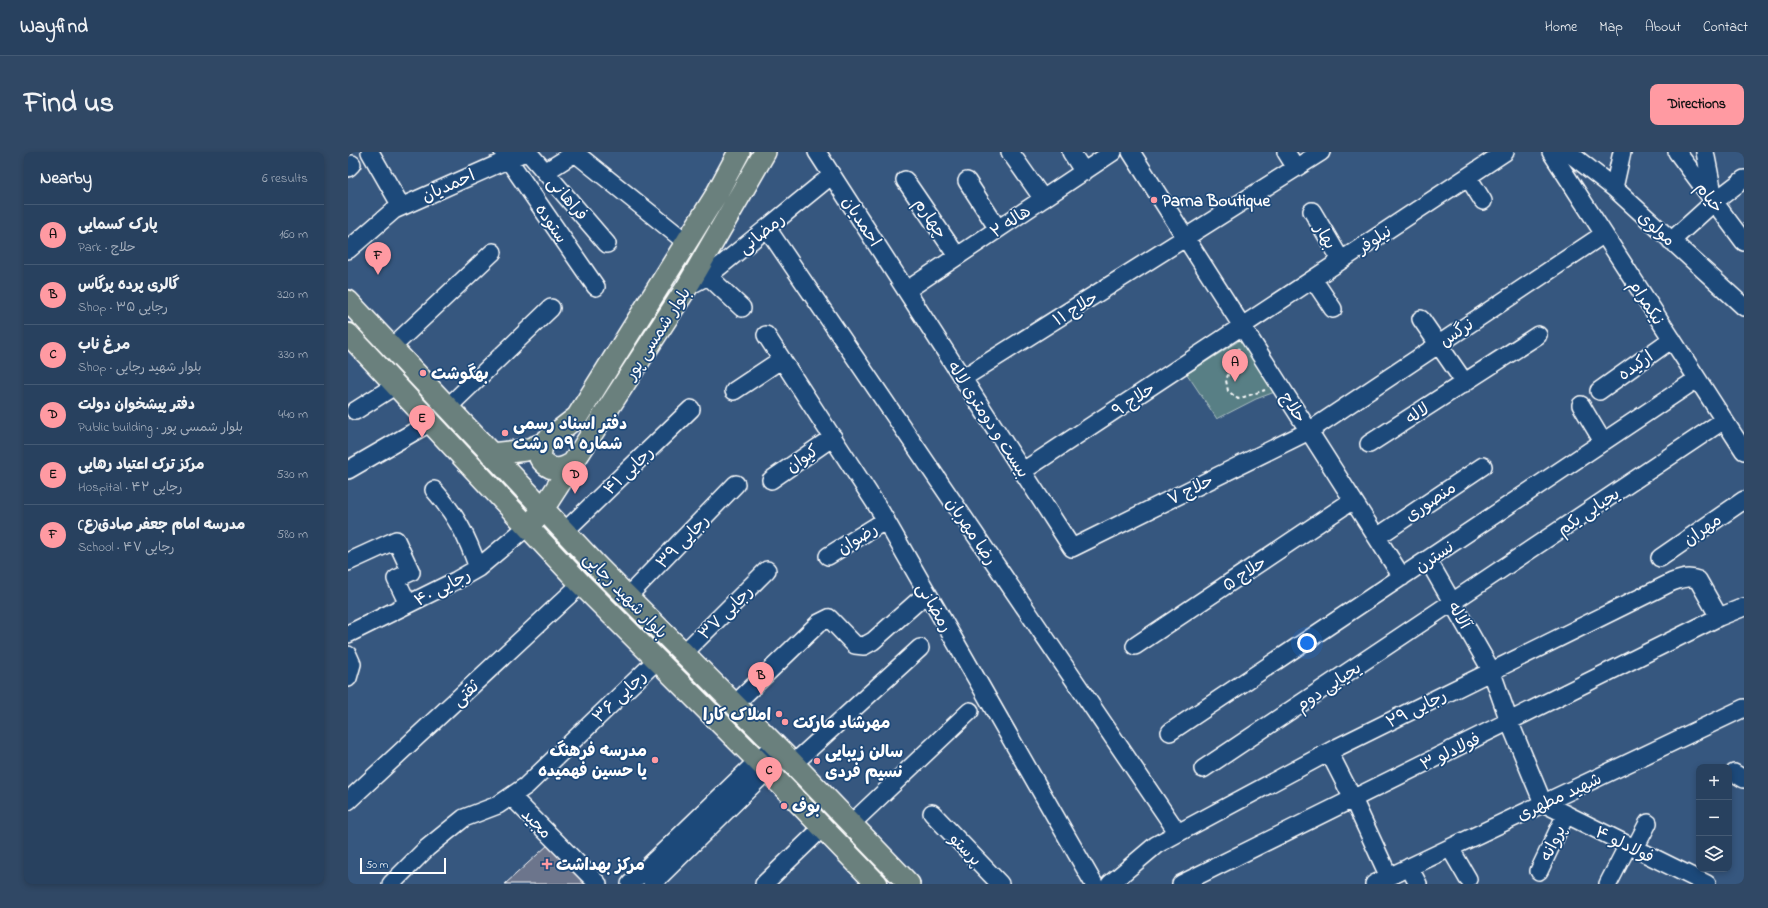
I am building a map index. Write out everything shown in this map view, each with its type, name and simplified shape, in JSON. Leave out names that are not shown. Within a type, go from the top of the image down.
[{"type":"main road","name":"بلوار شمسی پور","points":[[492,454],[526,450],[542,444],[577,417],[716,194],[739,152]]},
{"type":"main road","name":"بلوار شمسی پور","points":[[527,527],[543,510],[687,287],[765,152]]},
{"type":"main road","name":"بلوار شهید رجایی","points":[[348,301],[564,532],[909,884]]},
{"type":"main road","name":"بلوار شهید رجایی","points":[[348,334],[581,584],[763,766],[877,884]]},
{"type":"main road","points":[[542,444],[540,458],[544,464],[553,469],[563,469],[573,463]]},
{"type":"street","points":[[370,152],[398,208]]},
{"type":"street","name":"احمدیان","points":[[348,250],[398,208],[505,156],[525,152]]},
{"type":"street","name":"فراهانی","points":[[528,152],[607,244]]},
{"type":"street","points":[[545,172],[575,152],[686,242]]},
{"type":"street","name":"احمدیان","points":[[817,152],[907,290]]},
{"type":"street","points":[[1010,152],[1042,199]]},
{"type":"street","points":[[1071,152],[1084,172]]},
{"type":"street","name":"هاله ۲","points":[[907,290],[1113,152]]},
{"type":"street","name":"حلاج","points":[[1131,152],[1402,577]]},
{"type":"street","points":[[1286,152],[1296,168]]},
{"type":"street","name":"حلاج ۱۱","points":[[963,378],[1320,152]]},
{"type":"street","name":"نیلوفر","points":[[1244,328],[1312,279],[1505,152]]},
{"type":"street","name":"نیکمرام","points":[[1551,152],[1744,451]]},
{"type":"street","name":"مولوی","points":[[1568,152],[1614,188],[1744,308]]},
{"type":"street","points":[[1614,188],[1622,152]]},
{"type":"street","name":"خیام","points":[[1677,152],[1744,242]]},
{"type":"street","points":[[1706,152],[1714,202]]},
{"type":"street","name":"ستوده","points":[[505,156],[596,287]]},
{"type":"street","name":"رمضانی","points":[[687,287],[708,276],[832,175]]},
{"type":"street","points":[[1468,176],[1484,201]]},
{"type":"street","points":[[1671,241],[1714,202],[1744,179]]},
{"type":"street","name":"چهارم","points":[[906,180],[957,256]]},
{"type":"street","points":[[967,181],[998,229]]},
{"type":"street","name":"بهار","points":[[1312,211],[1341,260]]},
{"type":"street","name":"رضا مهربان","points":[[767,228],[1178,833]]},
{"type":"street","name":"نرگس","points":[[1309,430],[1604,234]]},
{"type":"street","points":[[392,348],[493,252]]},
{"type":"street","points":[[708,276],[742,308]]},
{"type":"street","points":[[1312,279],[1333,309]]},
{"type":"street","name":"بیست و دومتری لاله","points":[[907,290],[1072,548]]},
{"type":"street","points":[[448,408],[551,308]]},
{"type":"street","points":[[1421,319],[1465,383]]},
{"type":"street","name":"حلاج ۹","points":[[1023,471],[1244,328]]},
{"type":"street","name":"رمضانی","points":[[766,335],[886,520],[1094,884]]},
{"type":"street","name":"لاله","points":[[1369,444],[1538,335]]},
{"type":"street","name":"ارکیده","points":[[1599,390],[1672,339]]},
{"type":"street","points":[[734,390],[782,359]]},
{"type":"street","name":"نسترن","points":[[1170,732],[1697,379]]},
{"type":"street","points":[[355,411],[396,385]]},
{"type":"street","points":[[1581,405],[1603,442]]},
{"type":"street","name":"رجایی ۴۱","points":[[564,532],[691,409]]},
{"type":"street","name":"یحیایی یکم","points":[[1452,602],[1724,420]]},
{"type":"street","points":[[348,470],[431,422]]},
{"type":"street","name":"حلاج ۷","points":[[1072,548],[1309,430]]},
{"type":"street","name":"کیوان","points":[[771,480],[833,437]]},
{"type":"street","name":"منصوری","points":[[1376,537],[1483,466]]},
{"type":"street","name":"رجایی ۳۹","points":[[627,597],[736,484]]},
{"type":"street","points":[[434,490],[449,507],[461,526],[471,546],[478,568]]},
{"type":"street","name":"حلاج ۵","points":[[1135,646],[1353,500]]},
{"type":"street","name":"مهران","points":[[1660,558],[1744,500]]},
{"type":"street","name":"رضوان","points":[[828,556],[886,520]]},
{"type":"street","name":"رجایی ۴۰","points":[[348,634],[458,580],[478,568],[527,527]]},
{"type":"street","points":[[348,562],[396,540],[411,572],[396,579],[408,604]]},
{"type":"street","name":"آلاله","points":[[1428,560],[1491,670],[1509,721],[1544,803]]},
{"type":"street","name":"رجایی ۳۷","points":[[683,654],[767,570]]},
{"type":"street","name":"رجایی ۲۹","points":[[1110,884],[1156,845],[1329,752],[1491,670],[1684,578],[1698,580],[1719,618]]},
{"type":"street","name":"ثقتی","points":[[348,801],[581,584]]},
{"type":"street","points":[[734,705],[819,623],[829,618],[855,645],[864,646],[873,641],[928,593]]},
{"type":"street","name":"یحیایی دوم","points":[[1203,769],[1452,602]]},
{"type":"street","name":"فولادلو ۳","points":[[1181,884],[1509,721],[1744,607]]},
{"type":"street","points":[[630,884],[763,766],[784,755],[920,648]]},
{"type":"street","points":[[348,655],[352,664],[348,678]]},
{"type":"street","name":"رجایی ۳۶","points":[[390,884],[427,848],[464,818],[498,805],[526,786],[657,660]]},
{"type":"street","name":"شهید مطهری","points":[[1374,884],[1744,708]]},
{"type":"street","points":[[851,824],[970,711]]},
{"type":"street","points":[[1329,752],[1353,799],[1389,877]]},
{"type":"street","points":[[652,884],[763,766]]},
{"type":"street","name":"مجید","points":[[511,796],[598,884]]},
{"type":"street","name":"فولادلو ۴","points":[[1544,803],[1632,847],[1690,880],[1707,884]]},
{"type":"street","name":"پرستو","points":[[932,814],[1000,884]]},
{"type":"street","name":"پروانه","points":[[1539,871],[1566,814]]},
{"type":"street","points":[[1608,884],[1648,823]]},
{"type":"street","points":[[764,884],[822,828]]},
{"type":"street","points":[[1450,848],[1468,879]]},
{"type":"street","points":[[1408,868],[1418,884]]},
{"type":"path","points":[[1244,328],[1226,380],[1228,391],[1238,399],[1280,385]]},
{"type":"green space","points":[[1248,335],[1283,389],[1256,399],[1217,419],[1187,374]]},
{"type":"building","name":"مرکز بهداشت","points":[[549,844],[586,884],[505,884]]},
{"type":"place","name":"Parna Boutique","points":[[1154,200]]},
{"type":"place","name":"مدرسه امام جعفر صادق(ع)","points":[[378,275]]},
{"type":"place","name":"بهگوشت","points":[[423,373]]},
{"type":"place","name":"پارک کسمایی","points":[[1235,382]]},
{"type":"place","name":"دفتر اسناد رسمی شماره ۵۹ رشت","points":[[505,433]]},
{"type":"place","name":"مرکز ترک اعتیاد رهایی","points":[[422,438]]},
{"type":"place","name":"دفتر پیشخوان دولت","points":[[575,494]]},
{"type":"place","name":"گالری پرده پرگاس","points":[[761,695]]},
{"type":"place","name":"املاک کارا","points":[[779,714]]},
{"type":"place","name":"مهرشاد مارکت","points":[[785,722]]},
{"type":"place","name":"مدرسه فرهنگ یا حسین فهمیده","points":[[655,760]]},
{"type":"place","name":"سالن زیبایی نسیم فردی","points":[[817,761]]},
{"type":"place","name":"مرغ ناب","points":[[769,790]]},
{"type":"place","name":"بوف","points":[[784,806]]},
{"type":"place","name":"مرکز بهداشت","points":[[547,864]]}]
